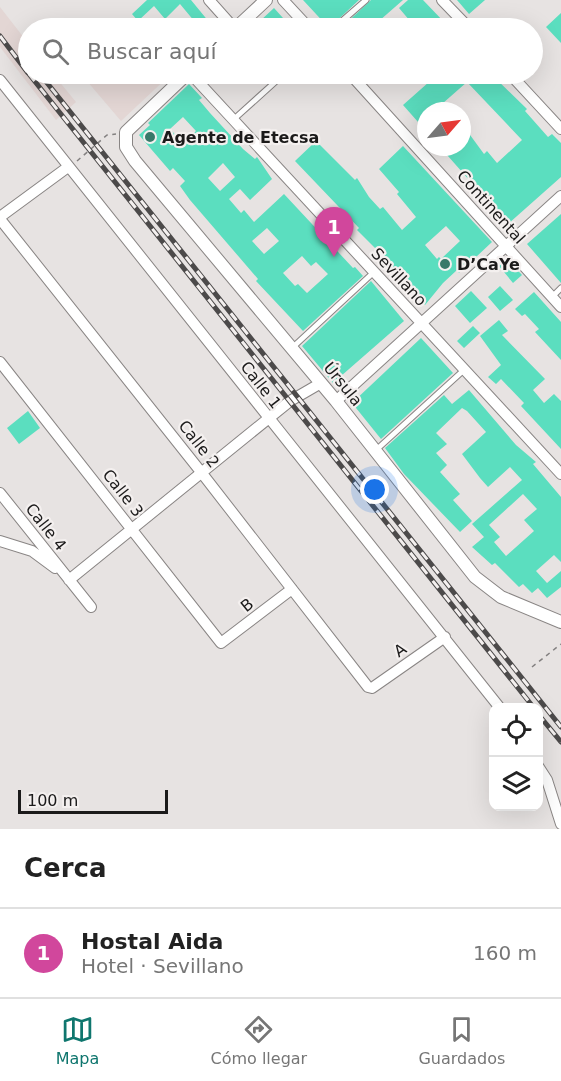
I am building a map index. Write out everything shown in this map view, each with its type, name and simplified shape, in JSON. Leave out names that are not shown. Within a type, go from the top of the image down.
[{"type":"street","points":[[209,0],[226,18]]},
{"type":"street","points":[[246,18],[266,0]]},
{"type":"street","points":[[283,0],[300,18]]},
{"type":"street","points":[[442,0],[459,18]]},
{"type":"street","name":"Calle 1","points":[[0,80],[496,703]]},
{"type":"street","points":[[124,138],[129,126],[177,84]]},
{"type":"street","name":"Sevillano","points":[[199,84],[561,474]]},
{"type":"street","name":"Continental","points":[[359,84],[561,307]]},
{"type":"street","points":[[519,84],[561,129]]},
{"type":"street","name":"Úrsula","points":[[124,138],[135,161],[336,401],[475,577],[501,597],[561,622]]},
{"type":"street","points":[[0,218],[69,167]]},
{"type":"street","points":[[336,401],[561,196]]},
{"type":"street","name":"Calle 2","points":[[0,218],[372,688]]},
{"type":"street","name":"Calle 3","points":[[0,362],[221,643]]},
{"type":"street","points":[[69,580],[290,401],[321,383]]},
{"type":"street","name":"Calle 4","points":[[0,493],[69,580]]},
{"type":"street","points":[[0,542],[33,551],[69,580],[91,607]]},
{"type":"street","name":"B","points":[[221,643],[292,589]]},
{"type":"street","name":"A","points":[[372,688],[445,637]]},
{"type":"street","points":[[543,775],[561,824]]},
{"type":"lane","points":[[345,18],[366,0]]},
{"type":"lane","points":[[233,120],[273,84]]},
{"type":"lane","points":[[292,348],[374,272]]},
{"type":"lane","points":[[552,297],[561,288]]},
{"type":"lane","points":[[375,451],[465,369]]},
{"type":"path","points":[[69,167],[107,135],[116,134],[124,138]]},
{"type":"path","points":[[532,667],[561,644]]},
{"type":"shaded area","points":[[0,7],[18,30],[18,70],[0,47]]},
{"type":"shaded area","points":[[28,84],[61,84],[76,102],[56,120]]},
{"type":"shaded area","points":[[90,84],[160,84],[121,121]]},
{"type":"building","points":[[147,0],[191,0],[206,18],[192,18],[180,4],[166,18],[154,6],[141,18],[135,18],[132,14]]},
{"type":"building","points":[[303,0],[359,0],[340,18],[320,18]]},
{"type":"building","points":[[371,0],[403,0],[382,18],[352,18]]},
{"type":"building","points":[[408,0],[423,0],[440,18],[408,18],[399,8]]},
{"type":"building","points":[[457,0],[485,0],[469,14]]},
{"type":"building","points":[[274,8],[283,18],[263,18]]},
{"type":"building","points":[[561,13],[561,43],[546,27]]},
{"type":"building","points":[[189,84],[202,98],[199,100],[210,113],[243,149],[255,159],[257,157],[272,179],[250,200],[240,189],[229,199],[241,213],[244,210],[254,222],[284,194],[363,276],[303,331],[256,281],[258,279],[190,200],[180,186],[185,181],[173,168],[170,171],[139,135],[150,125],[148,123]],"holes":[[[183,117],[196,131],[183,143],[170,129]],[[223,163],[235,177],[220,191],[208,178]],[[267,228],[279,241],[264,254],[252,241]],[[302,256],[311,266],[316,262],[328,274],[307,293],[298,284],[295,286],[283,273]]]},
{"type":"building","points":[[427,84],[465,84],[444,102],[417,102],[417,121],[403,105]]},
{"type":"building","points":[[469,84],[501,84],[527,109],[525,111],[548,137],[552,134],[561,143],[561,177],[508,224],[448,156],[471,156],[471,136],[484,154],[487,151],[497,163],[522,140]]},
{"type":"building","points":[[316,141],[355,180],[357,178],[369,197],[380,209],[383,207],[402,230],[416,217],[379,169],[403,146],[492,242],[459,273],[457,270],[443,283],[425,305],[386,264],[389,262],[357,230],[359,228],[295,161]],"holes":[[[446,226],[460,241],[441,259],[439,257],[437,259],[425,245]]]},
{"type":"building","points":[[561,214],[561,283],[527,244]]},
{"type":"building","points":[[507,259],[522,275],[513,283],[499,266]]},
{"type":"building","points":[[371,281],[404,321],[333,383],[302,346]]},
{"type":"building","points":[[500,286],[513,300],[500,311],[488,297]]},
{"type":"building","points":[[471,291],[487,308],[470,323],[455,306]]},
{"type":"building","points":[[534,292],[561,322],[561,360],[535,332],[539,329],[525,314],[522,316],[515,309]]},
{"type":"building","points":[[499,320],[508,331],[502,335],[545,379],[533,390],[544,403],[554,394],[561,401],[561,449],[521,406],[524,403],[501,379],[496,384],[488,377],[501,365],[480,336]]},
{"type":"building","points":[[473,326],[480,333],[464,348],[457,341]]},
{"type":"building","points":[[421,338],[453,373],[381,439],[352,403]]},
{"type":"building","points":[[469,390],[516,445],[536,462],[533,464],[561,497],[561,562],[554,555],[536,571],[547,583],[561,571],[561,587],[547,598],[538,588],[532,593],[523,584],[519,587],[495,563],[492,565],[472,547],[484,537],[472,524],[522,480],[510,467],[488,487],[480,478],[462,454],[486,432],[467,411],[462,408],[436,433],[447,444],[436,453],[447,465],[440,472],[460,494],[453,500],[472,521],[460,532],[404,474],[385,448],[444,395],[452,404]],"holes":[[[523,494],[537,509],[524,520],[534,531],[506,556],[494,542],[500,537],[489,525]]]},
{"type":"building","points":[[28,411],[40,428],[19,444],[7,428]]},
{"type":"railway","points":[[0,36],[18,60]]},
{"type":"railway","points":[[37,84],[530,703]]},
{"type":"railway","points":[[48,84],[561,727]]},
{"type":"railway","points":[[543,720],[561,742]]},
{"type":"place","name":"Agente de Etecsa","points":[[150,137]]},
{"type":"place","name":"Hostal Aida","points":[[334,257]]},
{"type":"place","name":"D’CaYe","points":[[445,264]]}]
